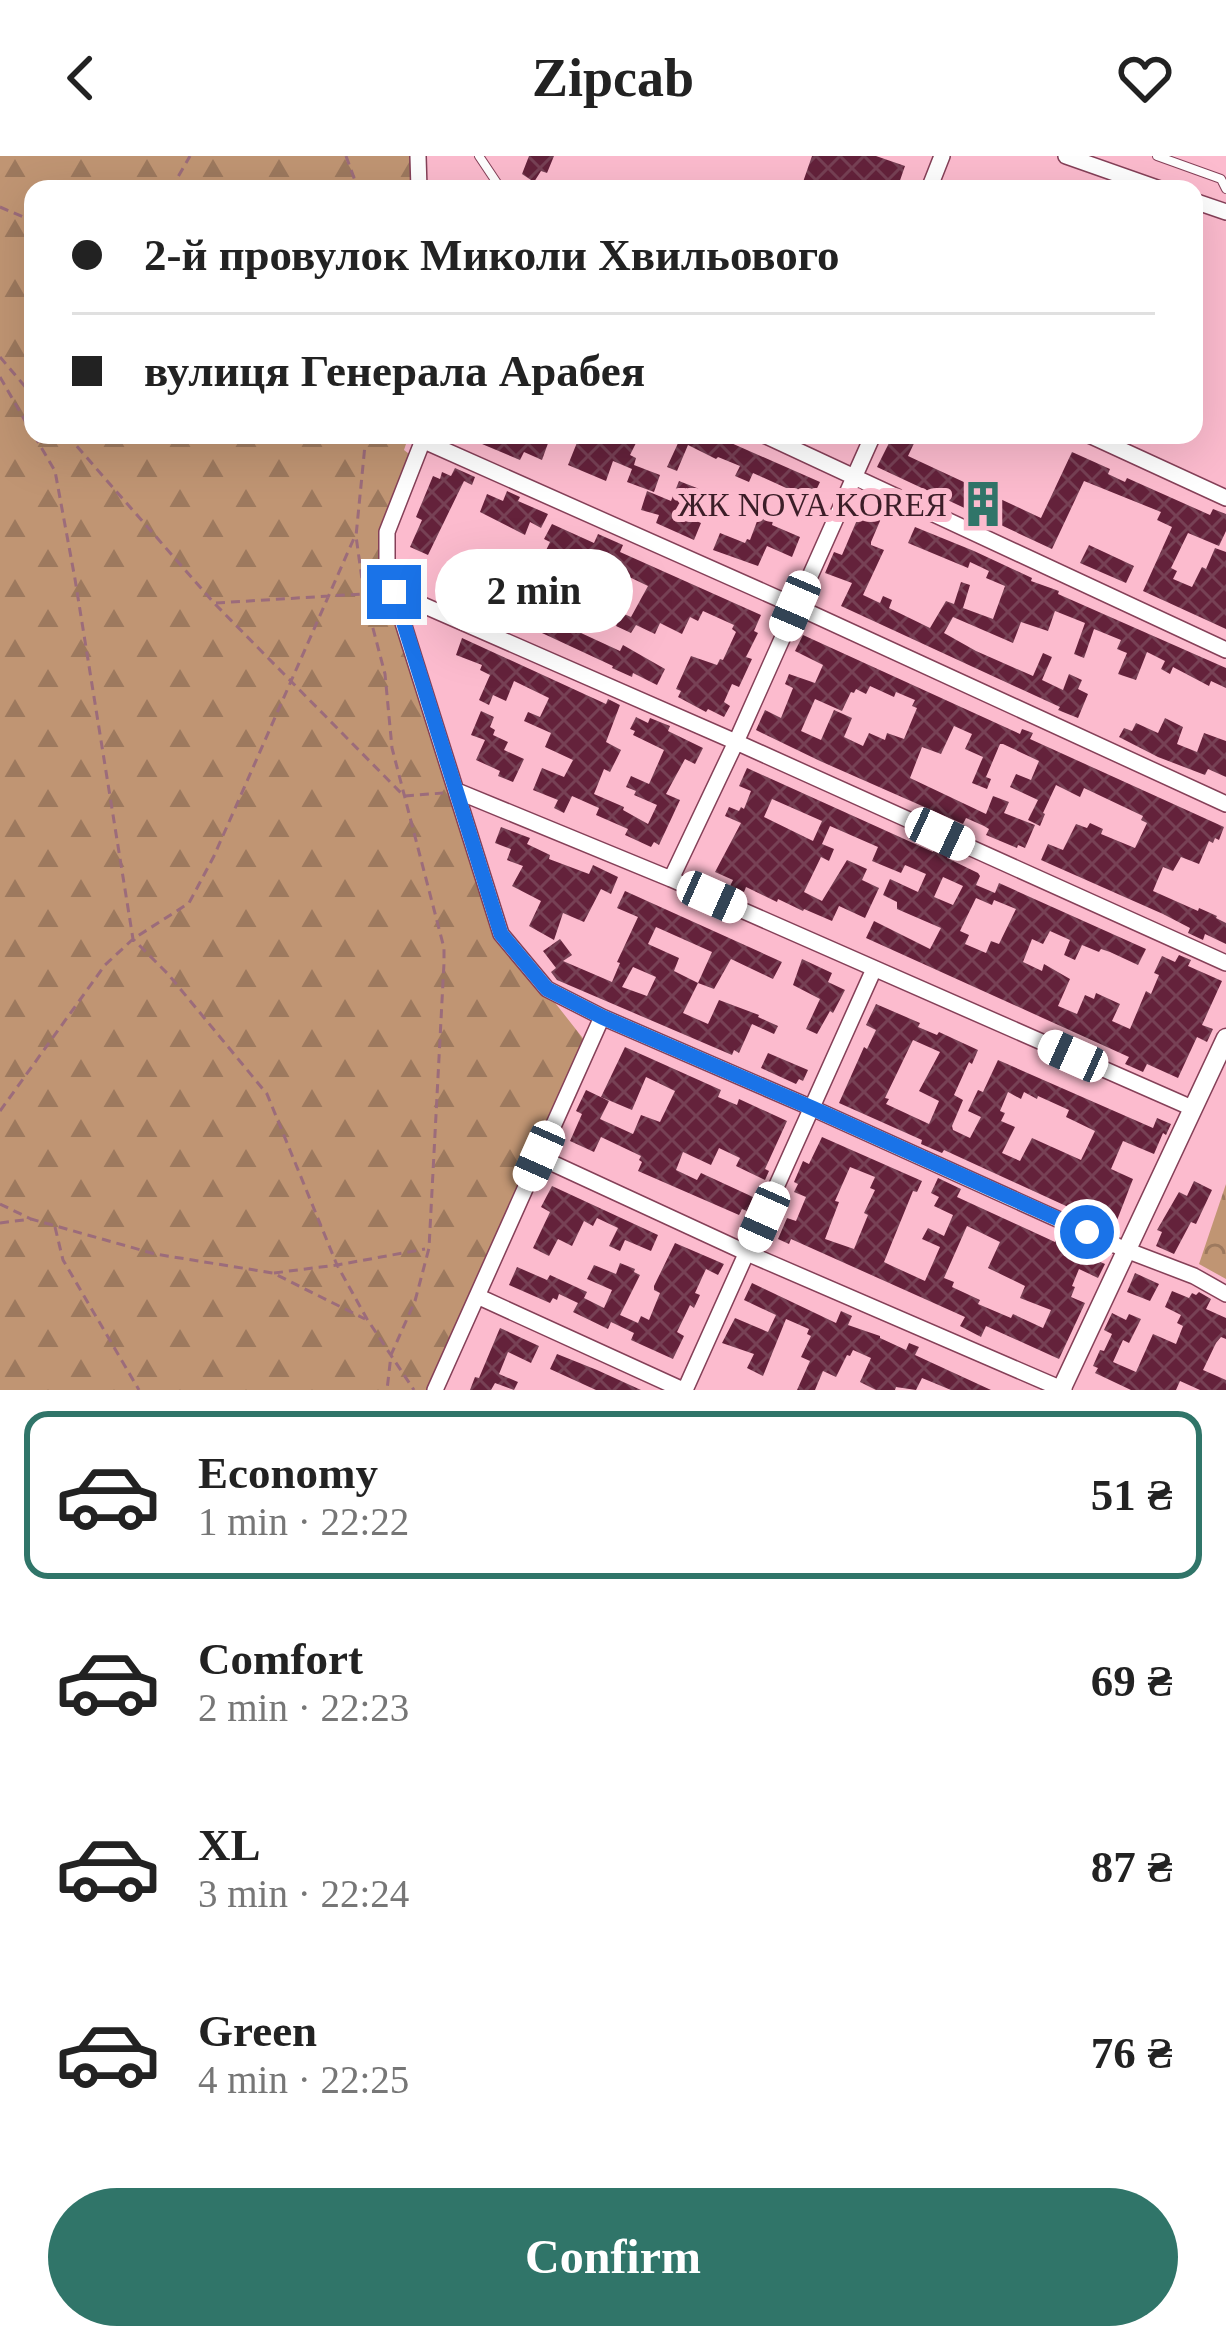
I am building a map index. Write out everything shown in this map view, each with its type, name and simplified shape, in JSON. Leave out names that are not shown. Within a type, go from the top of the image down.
[{"type":"street","points":[[1066,156],[1134,180]]},
{"type":"street","points":[[423,444],[387,532],[385,551],[394,592],[501,934],[547,989],[1226,1294]]},
{"type":"street","points":[[438,444],[1226,804]]},
{"type":"street","points":[[783,444],[1226,650]]},
{"type":"street","points":[[671,879],[869,444]]},
{"type":"street","points":[[1109,444],[1226,498]]},
{"type":"street","points":[[394,592],[1226,963]]},
{"type":"street","points":[[457,791],[671,879],[1192,1108]]},
{"type":"street","points":[[477,1295],[684,1390],[874,969]]},
{"type":"street","points":[[435,1390],[602,1017]]},
{"type":"street","points":[[539,1156],[1062,1390],[1226,1037]]},
{"type":"lane","points":[[1157,156],[1221,179],[1226,189]]},
{"type":"path","points":[[0,357],[24,385]]},
{"type":"path","points":[[0,377],[24,419]]},
{"type":"path","points":[[38,444],[55,471],[133,939],[267,1094],[337,1265],[414,1390]]},
{"type":"path","points":[[75,444],[214,603],[404,796]]},
{"type":"path","points":[[365,444],[356,536],[364,594],[383,662],[392,748],[444,948],[429,1248],[415,1301],[392,1355],[387,1390]]},
{"type":"path","points":[[0,1111],[105,965],[133,939],[189,903],[356,536]]},
{"type":"path","points":[[214,603],[364,594]]},
{"type":"path","points":[[404,796],[457,791]]},
{"type":"path","points":[[0,1204],[31,1219],[154,1254],[273,1274],[367,1319]]},
{"type":"path","points":[[0,1222],[31,1219]]},
{"type":"path","points":[[55,1226],[63,1259],[139,1390]]},
{"type":"path","points":[[273,1274],[429,1248]]},
{"type":"green space","points":[[0,156],[417,156],[418,180],[24,180],[24,444],[406,444],[404,450],[413,457],[385,551],[501,934],[589,1046],[435,1390],[0,1390]]},
{"type":"green space","points":[[1226,1184],[1226,1279],[1199,1264]]},
{"type":"building","points":[[529,156],[554,156],[547,173],[541,171],[535,180],[522,174]]},
{"type":"building","points":[[812,156],[876,156],[905,166],[900,180],[804,180]]},
{"type":"building","points":[[482,444],[548,444],[542,460],[524,452],[520,460]]},
{"type":"building","points":[[576,444],[636,444],[630,455],[636,458],[634,465],[660,475],[654,492],[627,482],[632,469],[613,461],[606,481],[568,465]]},
{"type":"building","points":[[678,444],[733,444],[820,482],[809,505],[792,497],[795,492],[753,473],[749,482],[735,476],[740,466],[688,445],[677,471],[667,467]]},
{"type":"building","points":[[888,444],[914,444],[908,456],[1041,518],[1072,452],[1110,469],[1108,474],[1125,482],[1127,478],[1210,515],[1213,509],[1226,514],[1226,531],[1219,546],[1188,533],[1171,568],[1177,571],[1173,579],[1192,587],[1215,548],[1226,552],[1226,629],[1143,591],[1172,527],[1157,520],[1161,512],[1084,481],[1052,549],[877,467]]},
{"type":"building","points":[[455,468],[475,477],[472,485],[464,481],[428,555],[410,547],[422,520],[416,517],[433,476],[440,479],[442,472],[451,476]]},
{"type":"building","points":[[679,481],[704,495],[694,520],[701,523],[694,540],[656,523],[659,515],[641,510],[647,491],[671,501]]},
{"type":"building","points":[[507,491],[548,514],[541,528],[530,522],[525,535],[480,512],[487,494],[503,501]]},
{"type":"building","points":[[863,506],[883,514],[871,545],[884,550],[863,595],[880,603],[883,596],[892,600],[889,608],[930,628],[946,601],[954,604],[961,582],[970,585],[963,608],[993,619],[1005,586],[986,578],[989,571],[970,562],[968,568],[908,543],[915,527],[1226,668],[1226,688],[1211,681],[1209,686],[1173,667],[1170,674],[1161,669],[1165,661],[1147,652],[1136,680],[1118,674],[1127,653],[1117,649],[1121,640],[1094,629],[1084,658],[1074,654],[1085,623],[1055,611],[1048,631],[1021,622],[1013,643],[953,617],[944,633],[976,651],[1033,676],[1043,653],[1052,657],[1042,680],[1063,690],[1069,674],[1082,680],[1078,689],[1088,694],[1078,718],[841,606],[852,583],[825,573],[834,552],[842,555]]},
{"type":"building","points":[[759,516],[800,537],[792,557],[767,546],[758,566],[713,550],[720,533],[745,543],[750,540]]},
{"type":"building","points":[[552,524],[594,543],[598,534],[623,545],[620,552],[761,615],[746,657],[752,659],[739,687],[732,684],[724,717],[678,697],[681,691],[676,689],[691,656],[717,665],[723,660],[736,632],[734,625],[703,611],[698,621],[690,617],[682,634],[660,623],[655,634],[636,625],[631,633],[616,626],[622,613],[631,617],[648,586],[623,574],[613,596],[596,594],[581,633],[620,651],[623,645],[665,669],[657,685],[503,615],[519,586],[562,604],[570,584],[549,578],[551,571],[539,565]]},
{"type":"building","points":[[1089,545],[1134,566],[1126,583],[1080,563]]},
{"type":"building","points":[[454,568],[475,577],[472,585],[488,592],[481,607],[473,604],[469,612],[454,606],[458,597],[437,587],[445,570],[451,573]]},
{"type":"building","points":[[803,635],[1020,734],[1022,729],[1033,733],[1030,739],[1224,827],[1219,840],[1209,841],[1199,864],[1181,857],[1173,871],[1163,867],[1153,891],[1217,916],[1226,923],[1226,944],[1205,934],[1203,940],[1163,914],[1041,860],[1048,844],[1063,850],[1076,824],[1087,828],[1090,823],[1103,829],[1101,834],[1135,848],[1147,823],[1141,820],[1143,816],[1084,788],[1080,797],[1056,785],[1040,826],[1028,820],[1038,800],[1010,787],[1016,774],[1031,780],[1039,761],[1003,744],[986,777],[991,779],[987,789],[972,783],[983,757],[965,749],[972,734],[954,726],[941,754],[922,747],[910,778],[986,814],[993,796],[1009,802],[1004,813],[1035,825],[1025,848],[986,835],[989,829],[966,818],[963,824],[756,730],[765,710],[781,718],[793,688],[785,684],[789,674],[815,683],[823,665],[795,651]],"holes":[[[870,686],[894,697],[896,692],[915,700],[912,706],[917,708],[904,739],[887,733],[885,740],[869,733],[863,746],[844,737],[852,718],[834,710],[821,740],[801,731],[815,699],[842,711],[856,689],[866,694]]]},
{"type":"building","points":[[462,638],[606,704],[608,699],[620,705],[606,742],[621,750],[610,772],[604,769],[594,794],[648,824],[657,805],[626,787],[631,776],[649,784],[664,750],[633,735],[630,729],[636,717],[670,726],[668,731],[703,748],[695,764],[685,759],[666,794],[680,800],[659,845],[654,842],[651,847],[625,835],[628,829],[596,815],[599,808],[572,796],[564,813],[554,808],[558,800],[533,790],[542,768],[564,777],[573,760],[545,747],[551,733],[524,721],[528,712],[540,717],[549,698],[514,681],[506,701],[493,695],[489,705],[479,700],[490,675],[480,670],[482,665],[456,655]]},
{"type":"building","points":[[481,711],[494,717],[490,727],[495,730],[493,735],[508,742],[504,750],[524,759],[513,782],[476,760],[485,740],[471,735]]},
{"type":"building","points":[[1165,718],[1183,727],[1177,744],[1197,752],[1204,733],[1226,741],[1226,777],[1208,769],[1205,775],[1119,737],[1124,728],[1132,731],[1136,723],[1158,733]]},
{"type":"building","points":[[747,768],[933,852],[936,845],[950,852],[947,858],[978,873],[976,885],[995,893],[999,883],[1146,949],[1138,965],[1082,945],[1075,960],[1064,955],[1070,940],[1050,931],[1043,944],[1032,939],[1023,962],[1042,971],[1044,964],[1070,979],[1058,1006],[1077,1014],[1085,995],[1094,999],[1096,993],[1120,1004],[1112,1021],[1130,1029],[1146,991],[1151,994],[1162,956],[1175,962],[1179,955],[1191,960],[1188,966],[1222,981],[1202,1025],[1213,1029],[1207,1042],[1197,1037],[1178,1078],[1147,1064],[1143,1072],[1125,1064],[1129,1057],[866,938],[874,921],[930,949],[941,928],[897,909],[897,902],[883,895],[890,879],[918,892],[926,874],[905,865],[901,873],[872,861],[878,847],[830,826],[822,844],[834,849],[829,861],[821,857],[804,892],[822,901],[847,860],[867,869],[862,880],[879,888],[865,918],[839,906],[832,921],[746,887],[744,892],[730,886],[733,880],[715,872],[741,823],[725,816],[729,807],[744,809],[751,791],[739,786]],"holes":[[[772,799],[822,821],[813,841],[764,817]],[[943,877],[963,886],[953,905],[934,897]],[[976,898],[1016,909],[999,944],[991,941],[986,953],[965,944],[969,935],[960,931]]]},
{"type":"building","points":[[501,827],[530,838],[527,844],[550,855],[549,859],[589,874],[593,865],[618,877],[611,894],[601,889],[584,922],[563,913],[554,940],[529,926],[541,901],[512,886],[523,866],[507,860],[511,849],[495,843]]},
{"type":"building","points":[[625,891],[782,962],[773,979],[731,959],[714,989],[698,983],[683,1013],[708,1024],[719,1000],[778,1026],[774,1034],[752,1024],[739,1053],[734,1050],[732,1055],[557,980],[551,972],[556,968],[543,951],[560,939],[572,955],[563,961],[612,982],[638,917],[617,908]],"holes":[[[656,927],[712,952],[698,983],[674,971],[679,958],[648,944]],[[633,967],[656,977],[647,996],[622,987]]]},
{"type":"building","points":[[802,959],[832,973],[828,982],[845,990],[817,1034],[806,1029],[820,999],[793,985]]},
{"type":"building","points":[[876,1004],[920,1023],[918,1027],[978,1050],[954,1095],[963,1100],[953,1130],[970,1138],[981,1117],[968,1111],[998,1060],[1153,1128],[1157,1118],[1171,1124],[1154,1154],[1123,1141],[1111,1169],[1133,1179],[1114,1228],[839,1103],[876,1030],[866,1025]],"holes":[[[913,1040],[940,1052],[919,1091],[939,1101],[929,1124],[886,1104]],[[1008,1092],[1021,1099],[1024,1092],[1038,1096],[1069,1110],[1066,1117],[1095,1131],[1081,1160],[1032,1138],[1020,1161],[1002,1153],[1015,1127],[1001,1121]]]},
{"type":"building","points":[[625,1047],[721,1090],[718,1097],[737,1105],[739,1099],[787,1121],[765,1169],[769,1171],[765,1180],[736,1166],[740,1158],[719,1148],[711,1165],[683,1152],[676,1170],[697,1180],[701,1173],[753,1197],[747,1211],[742,1209],[739,1215],[638,1171],[641,1156],[601,1137],[594,1152],[570,1141],[586,1090],[609,1101],[600,1119],[633,1134],[641,1115],[660,1122],[675,1091],[646,1077],[632,1110],[601,1097]]},
{"type":"building","points":[[768,1053],[808,1070],[803,1081],[796,1084],[761,1068]]},
{"type":"building","points":[[822,1137],[922,1181],[917,1192],[913,1191],[884,1262],[925,1281],[940,1247],[922,1239],[928,1228],[944,1236],[953,1215],[934,1206],[939,1197],[931,1193],[938,1178],[961,1189],[957,1197],[1055,1242],[1059,1233],[1075,1240],[1071,1249],[1105,1264],[1098,1278],[1079,1269],[1071,1297],[1085,1303],[1059,1359],[986,1326],[981,1337],[960,1326],[965,1317],[791,1239],[789,1244],[778,1239],[787,1218],[796,1221],[806,1197],[794,1192],[798,1184],[794,1182],[803,1161],[809,1164]],"holes":[[[850,1167],[875,1177],[870,1188],[875,1190],[864,1213],[868,1215],[854,1249],[825,1239]],[[967,1226],[1000,1242],[988,1268],[1025,1286],[1020,1298],[1051,1310],[1043,1328],[978,1304],[980,1300],[944,1278]]]},
{"type":"building","points":[[1194,1181],[1212,1190],[1196,1224],[1191,1222],[1174,1254],[1156,1246],[1162,1232],[1157,1230],[1179,1192],[1187,1196]]},
{"type":"building","points":[[552,1186],[658,1235],[651,1251],[625,1240],[620,1251],[609,1246],[618,1228],[597,1218],[593,1226],[584,1221],[572,1246],[558,1239],[549,1256],[533,1248],[550,1212],[541,1207]]},
{"type":"building","points":[[675,1243],[724,1264],[718,1275],[706,1269],[695,1293],[700,1295],[677,1332],[684,1336],[673,1359],[631,1340],[634,1333],[611,1322],[608,1329],[573,1312],[578,1303],[559,1294],[550,1303],[509,1285],[517,1267],[587,1292],[584,1298],[604,1308],[612,1290],[587,1279],[594,1265],[616,1274],[620,1263],[640,1275],[620,1315],[638,1323],[641,1316],[649,1320],[660,1293],[654,1286]]},
{"type":"building","points":[[1135,1273],[1159,1284],[1150,1301],[1127,1292]]},
{"type":"building","points":[[752,1283],[836,1323],[841,1311],[852,1316],[848,1325],[906,1350],[909,1343],[919,1347],[915,1355],[991,1390],[951,1390],[922,1378],[916,1390],[876,1390],[860,1382],[871,1358],[853,1350],[836,1377],[823,1371],[815,1390],[797,1390],[810,1361],[801,1357],[811,1336],[809,1329],[786,1319],[763,1376],[747,1368],[754,1354],[722,1343],[735,1318],[768,1332],[776,1315],[744,1300]]},
{"type":"building","points":[[1172,1291],[1189,1298],[1199,1292],[1211,1299],[1206,1309],[1226,1318],[1226,1339],[1221,1337],[1216,1343],[1203,1370],[1226,1380],[1226,1390],[1200,1390],[1180,1381],[1176,1390],[1131,1390],[1095,1373],[1098,1368],[1093,1366],[1112,1334],[1104,1330],[1112,1313],[1126,1320],[1129,1314],[1141,1319],[1129,1343],[1123,1340],[1113,1362],[1136,1372],[1153,1334],[1176,1344],[1183,1326],[1177,1323],[1181,1315],[1165,1307]]},
{"type":"building","points":[[500,1328],[539,1346],[531,1363],[508,1352],[499,1374],[518,1382],[514,1390],[495,1383],[491,1390],[470,1390],[475,1377],[479,1378]]},
{"type":"building","points":[[557,1354],[641,1390],[596,1390],[550,1369]]},
{"type":"place","name":"ЖК NOVA KOREЯ","points":[[983,504]]},
{"type":"route","points":[[394,592],[501,934],[547,989],[1087,1232]]}]
